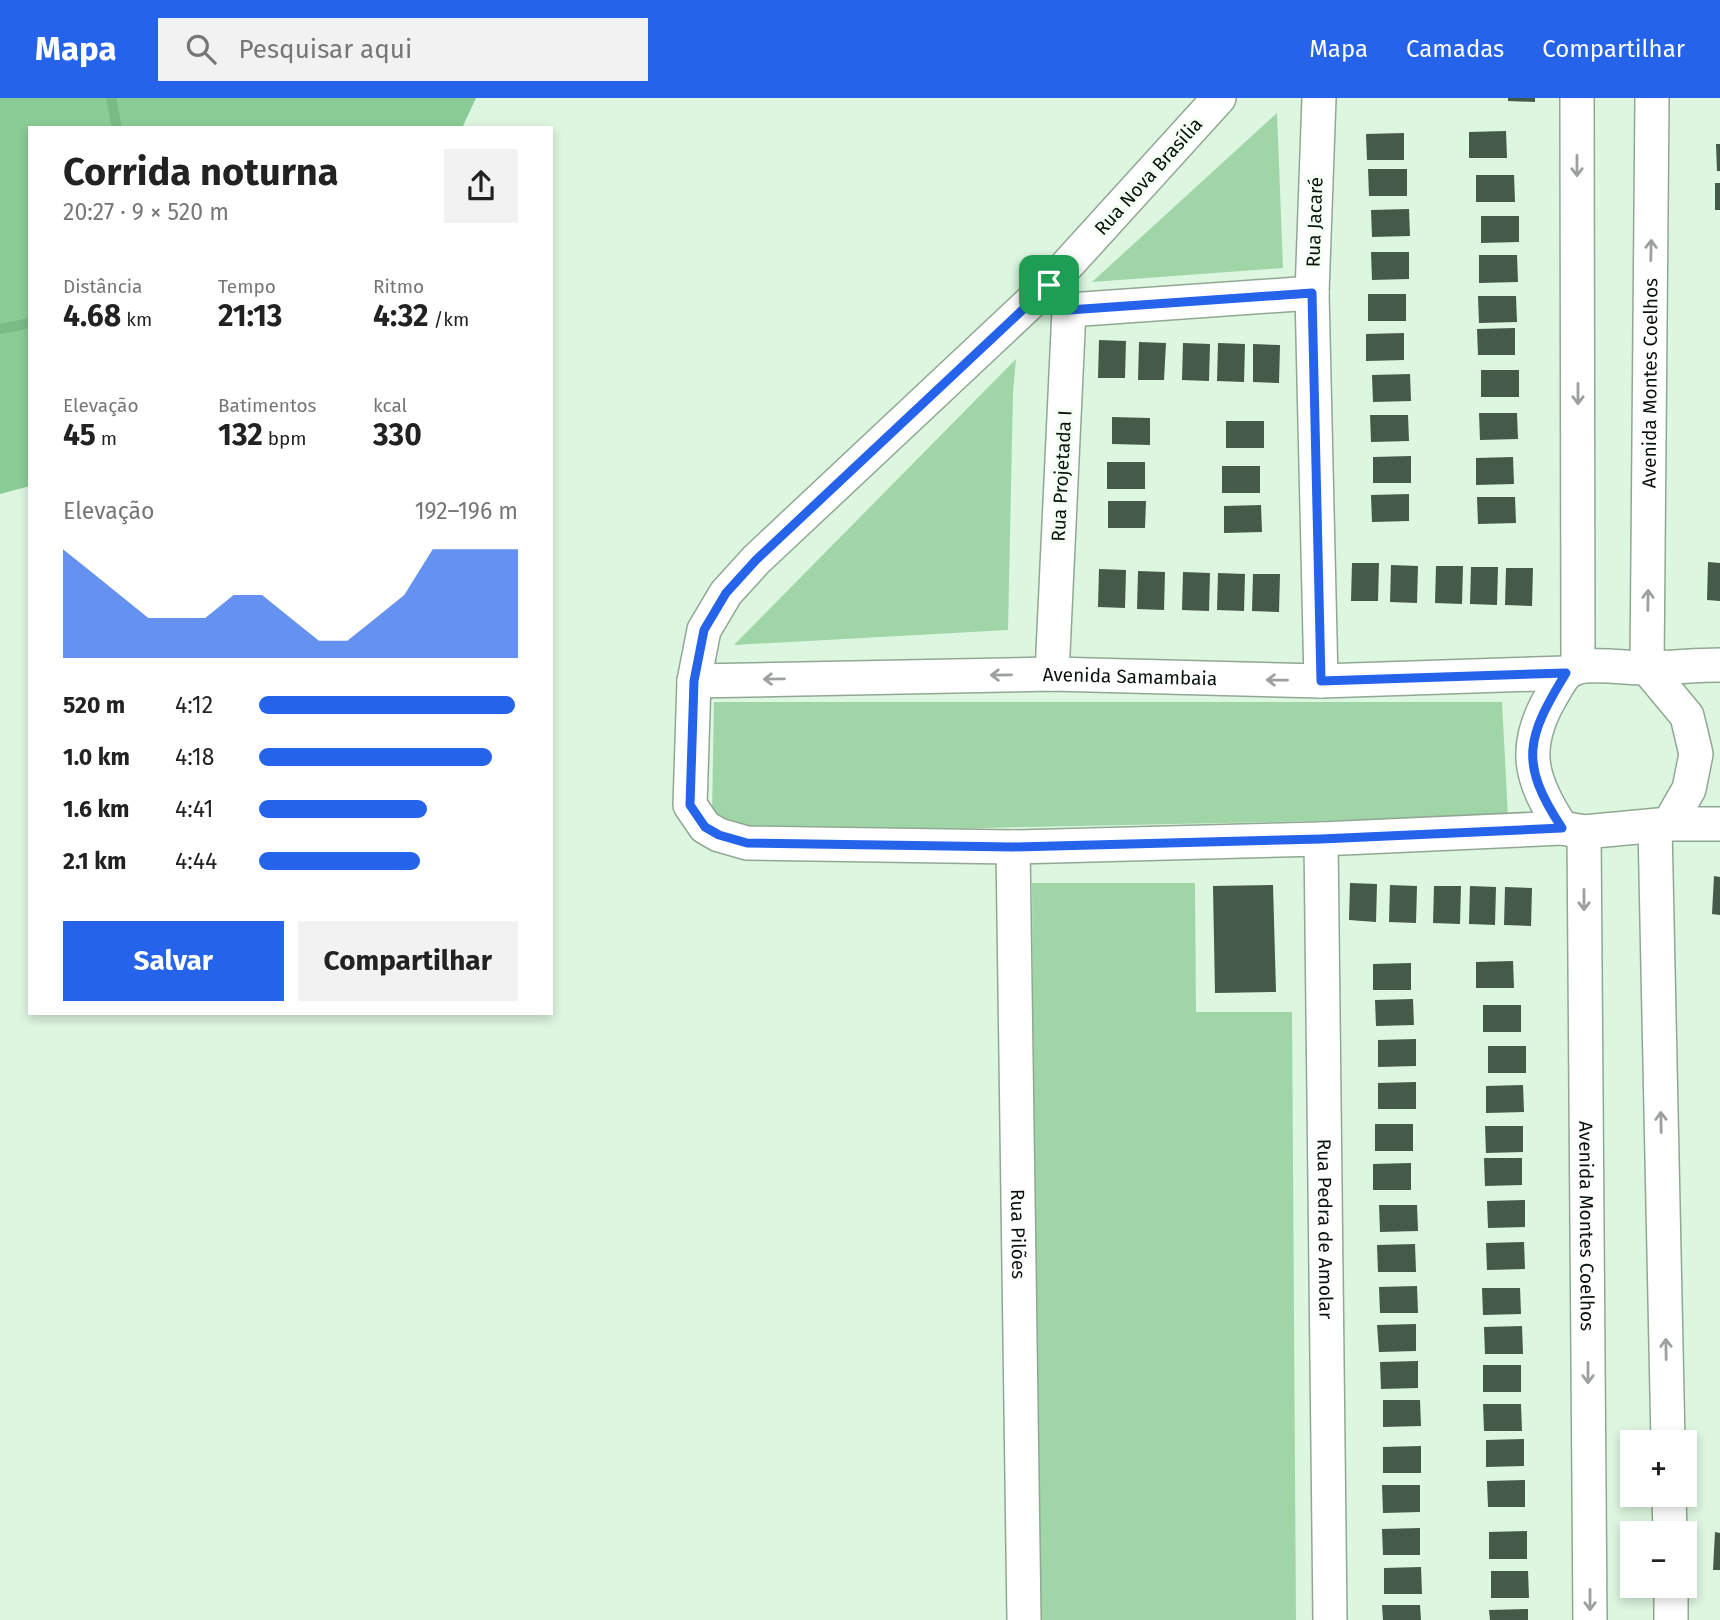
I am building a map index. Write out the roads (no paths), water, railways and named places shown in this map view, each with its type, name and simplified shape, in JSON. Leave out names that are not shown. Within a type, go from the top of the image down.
[{"type":"street","name":"Rua Nova Brasília","points":[[1013,847],[747,843],[719,835],[705,827],[690,805],[694,681],[704,630],[734,584],[756,560],[1049,285],[1219,98]]},
{"type":"street","name":"Rua Jacaré","points":[[1319,98],[1312,293],[1321,681]]},
{"type":"street","points":[[1573,830],[1546,803],[1535,777],[1531,757],[1541,716],[1572,670],[1577,98]]},
{"type":"street","name":"Avenida Montes Coelhos","points":[[1647,668],[1652,98]]},
{"type":"street","points":[[1049,285],[1069,310],[1312,293]]},
{"type":"street","name":"Rua Projetada I","points":[[1052,674],[1069,310]]},
{"type":"street","points":[[1572,670],[1720,665]]},
{"type":"street","points":[[1647,668],[1687,716],[1696,754],[1689,789],[1662,825],[1668,1430]]},
{"type":"street","name":"Avenida Samambaia","points":[[694,681],[1052,674],[1321,681],[1572,670]]},
{"type":"street","points":[[1013,847],[1720,824]]},
{"type":"street","name":"Avenida Montes Coelhos","points":[[1573,830],[1590,1620]]},
{"type":"street","name":"Rua Pedra de Amolar","points":[[1321,839],[1330,1620]]},
{"type":"street","name":"Rua Pilões","points":[[1013,847],[1024,1620]]},
{"type":"street","points":[[1671,1598],[1671,1620]]},
{"type":"waterway","points":[[111,98],[117,126]]},
{"type":"waterway","points":[[0,329],[28,323]]}]
